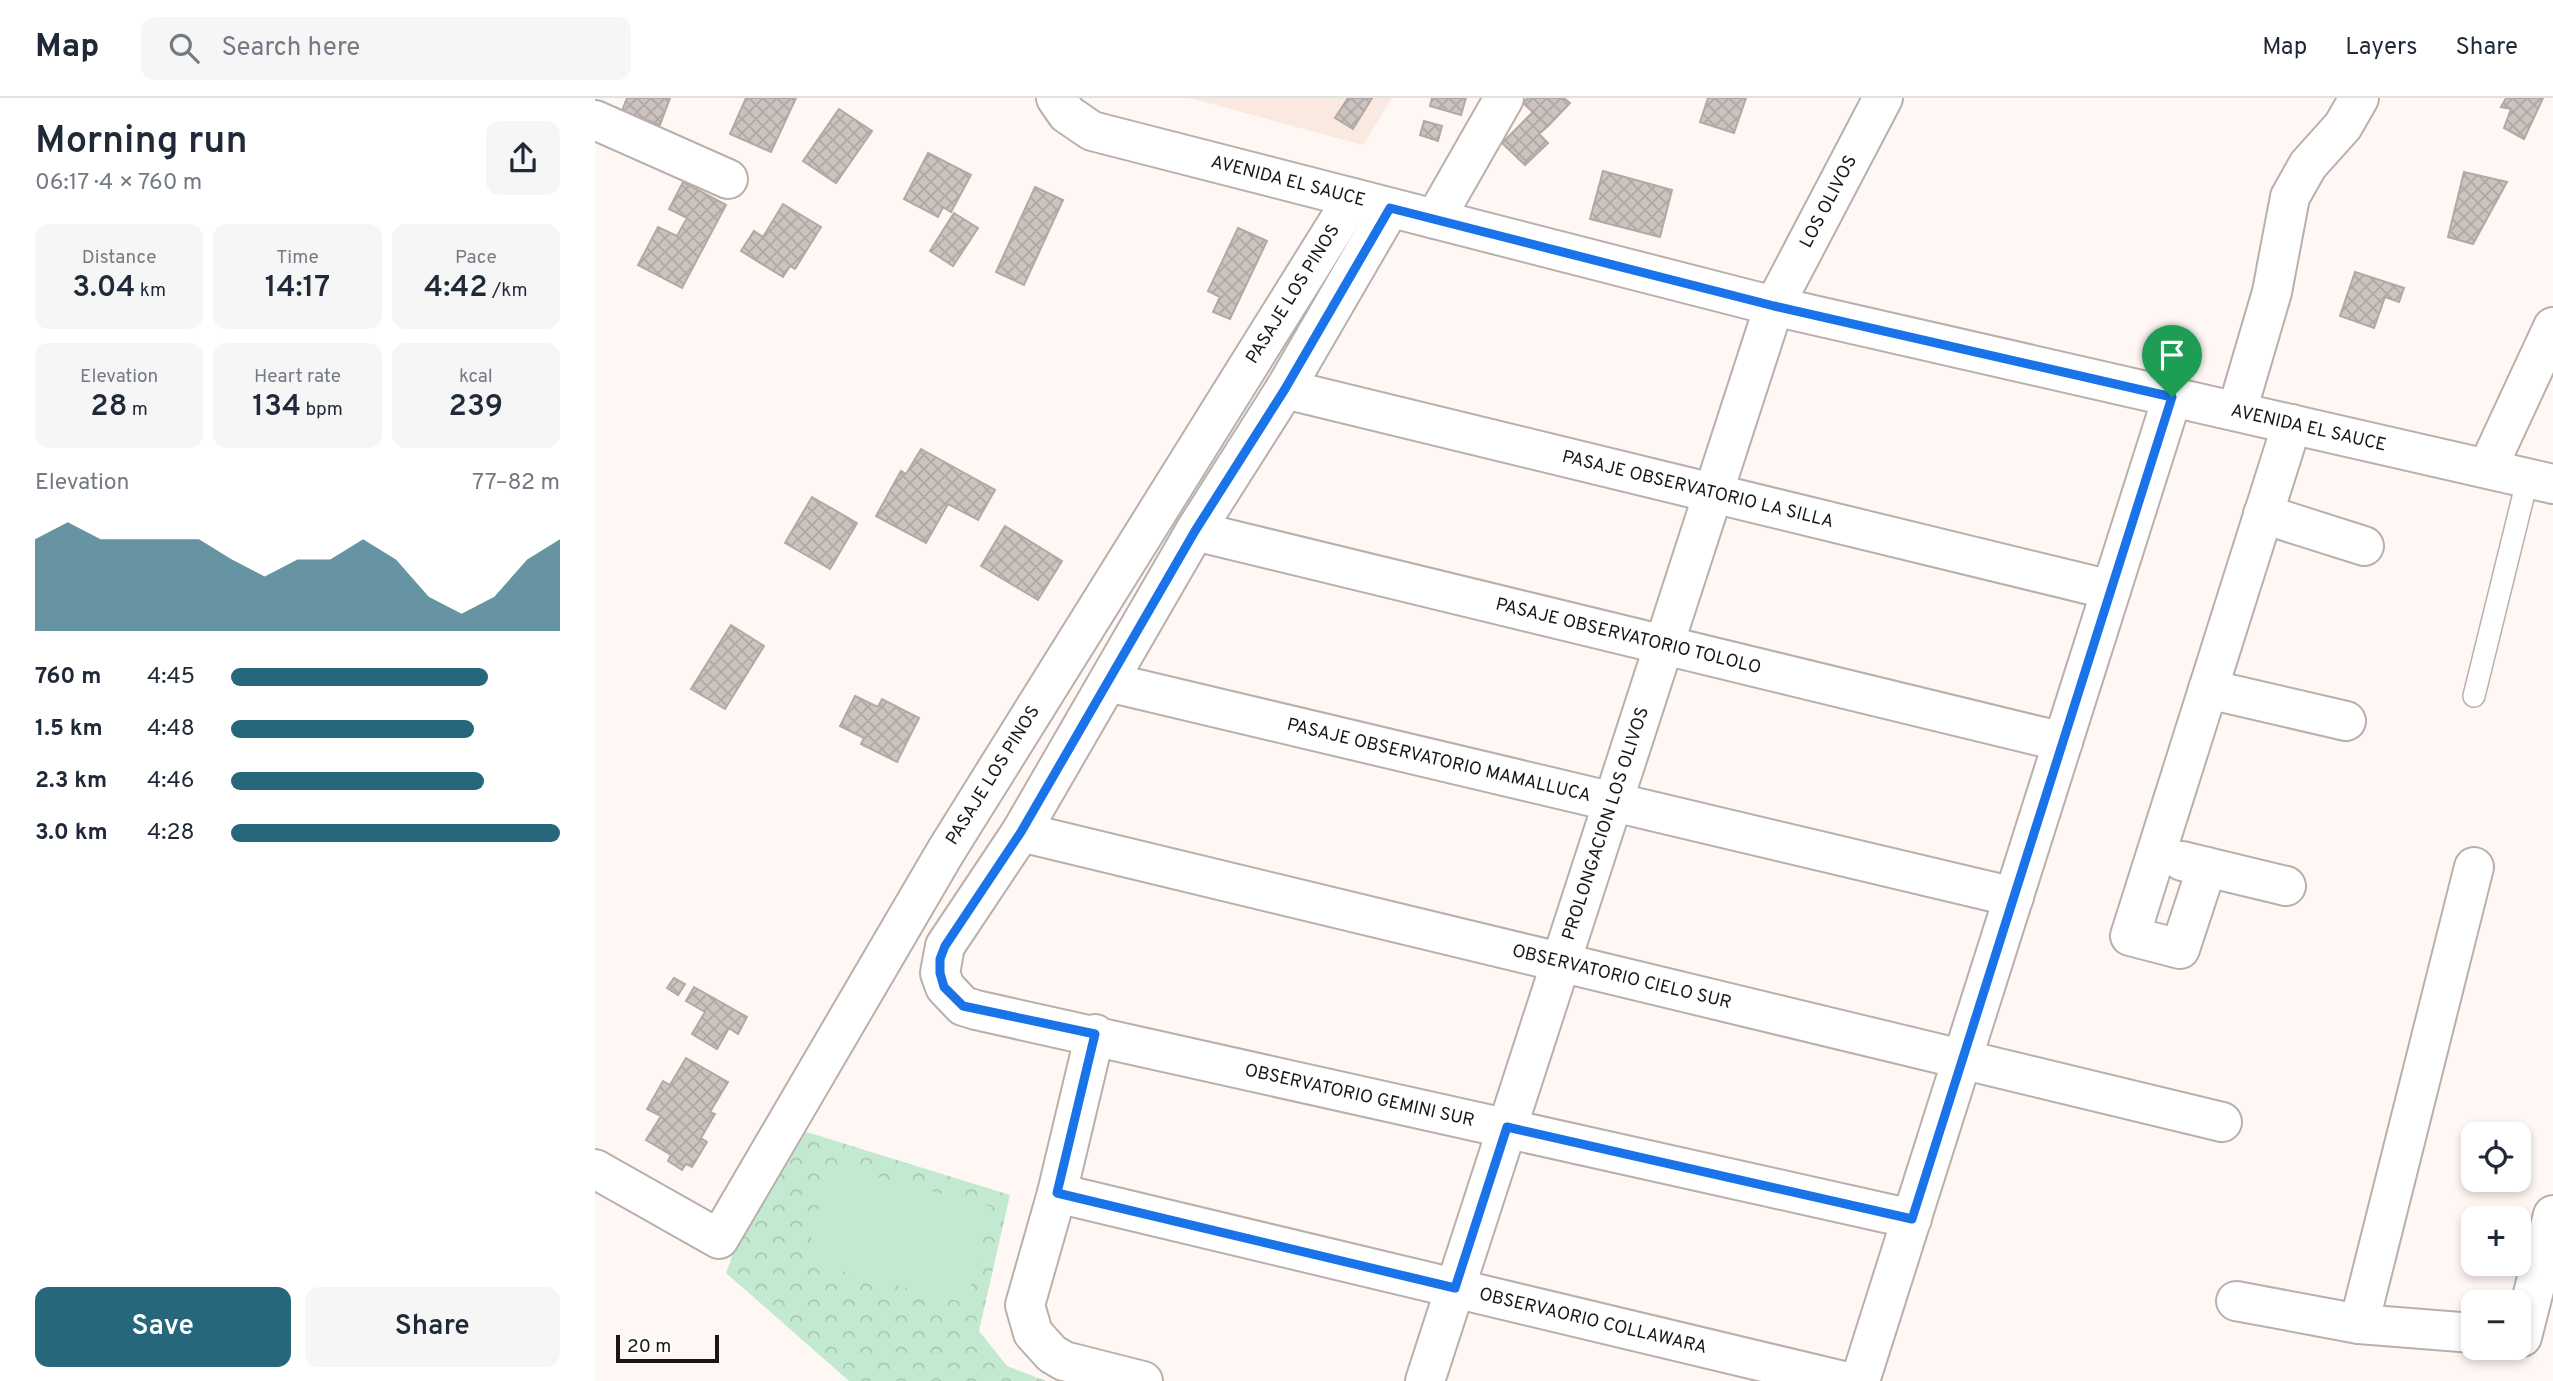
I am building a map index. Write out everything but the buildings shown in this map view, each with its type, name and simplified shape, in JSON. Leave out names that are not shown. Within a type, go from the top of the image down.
[{"type":"street","name":"AVENIDA EL SAUCE","points":[[1056,98],[1067,114],[1092,131],[1390,208],[1774,306],[2540,481]]},
{"type":"street","points":[[1435,219],[1504,98]]},
{"type":"street","name":"LOS OLIVOS","points":[[1774,306],[1883,98]]},
{"type":"street","points":[[2237,411],[2257,352],[2272,292],[2290,197],[2308,164],[2343,126],[2359,98]]},
{"type":"street","points":[[595,120],[728,179]]},
{"type":"street","name":"PASAJE LOS PINOS","points":[[595,1169],[719,1240],[946,851],[1353,198]]},
{"type":"street","name":"OBSERVATORIO GEMINI SUR","points":[[1390,208],[1285,389],[1195,531],[1021,832],[945,946],[940,973],[944,987],[963,1006],[1912,1219]]},
{"type":"street","name":"PROLONGACION LOS OLIVOS","points":[[1425,1381],[1774,306]]},
{"type":"street","points":[[2488,467],[2553,327]]},
{"type":"street","name":"PASAJE OBSERVATORIO LA SILLA","points":[[1285,389],[2111,590]]},
{"type":"street","points":[[1860,1381],[2172,397]]},
{"type":"street","points":[[2207,867],[2180,948],[2130,936],[2292,424]]},
{"type":"street","points":[[2263,514],[2364,546]]},
{"type":"street","name":"PASAJE OBSERVATORIO TOLOLO","points":[[1195,531],[2063,742]]},
{"type":"street","name":"PASAJE OBSERVATORIO MAMALLUCA","points":[[1108,682],[2014,897]]},
{"type":"street","points":[[2208,689],[2346,721]]},
{"type":"street","name":"OBSERVATORIO CIELO SUR","points":[[1021,832],[2222,1122]]},
{"type":"street","points":[[2157,855],[2285,886]]},
{"type":"street","points":[[2359,1324],[2474,867]]},
{"type":"street","points":[[1095,1034],[1057,1193],[1025,1305],[1033,1333],[1052,1354],[1064,1361],[1143,1381]]},
{"type":"street","name":"OBSERVAORIO COLLAWARA","points":[[1057,1193],[1843,1381]]},
{"type":"street","points":[[2531,1338],[2553,1215]]},
{"type":"street","points":[[2236,1301],[2359,1324],[2461,1333]]},
{"type":"lane","points":[[2474,696],[2540,481]]},
{"type":"shaded area","points":[[1190,98],[1392,98],[1363,145]]},
{"type":"green space","points":[[797,1129],[1010,1195],[979,1331],[1007,1366],[1046,1381],[849,1381],[726,1273],[754,1197]]},
{"type":"green space","points":[[830,1164],[992,1207],[966,1303],[805,1262]]},
{"type":"route","points":[[1390,208],[1774,306],[2172,397],[1912,1219],[1507,1127],[1455,1288],[1057,1193],[1095,1034],[963,1006],[952,998],[944,987],[940,959],[945,946],[1021,832],[1195,531],[1285,389],[1390,208]]}]
